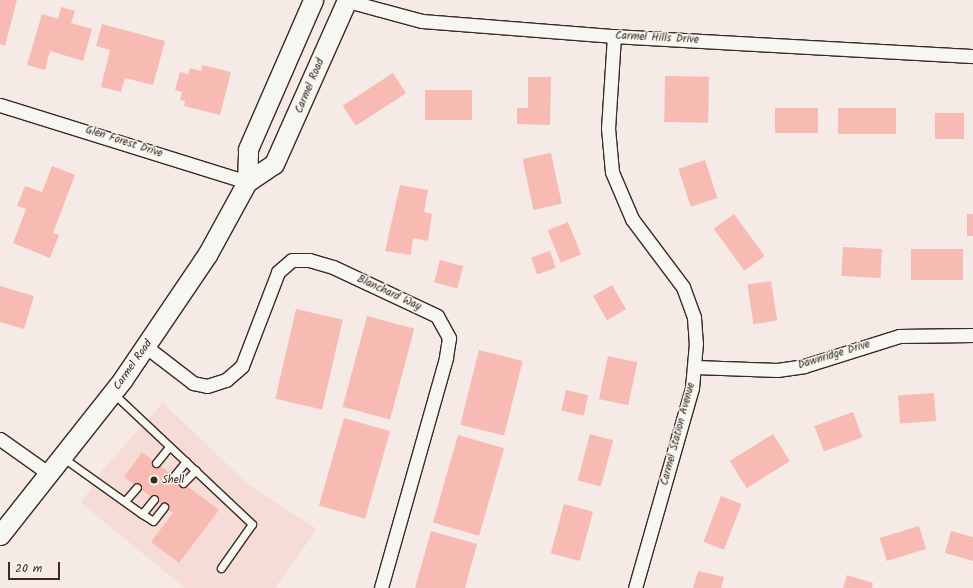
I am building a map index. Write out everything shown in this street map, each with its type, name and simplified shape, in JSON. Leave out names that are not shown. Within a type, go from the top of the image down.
[{"type":"main road","name":"Carmel Road","points":[[247,182],[248,149],[314,0]]},
{"type":"main road","name":"Carmel Road","points":[[0,535],[113,393],[146,346],[206,255],[247,182],[274,164],[346,0]]},
{"type":"street","name":"Carmel Hills Drive","points":[[346,0],[422,21],[614,36],[973,56]]},
{"type":"street","name":"Carmel Station Avenue","points":[[614,36],[608,128],[612,172],[632,219],[683,287],[694,317],[695,367],[635,588]]},
{"type":"street","name":"Glen Forest Drive","points":[[0,105],[247,182]]},
{"type":"street","name":"Blanchard Way","points":[[146,346],[193,383],[208,386],[226,380],[242,366],[278,272],[292,260],[309,260],[333,267],[437,316],[449,338],[446,358],[381,588]]},
{"type":"street","name":"Dawnridge Drive","points":[[695,367],[777,370],[804,366],[899,336],[973,335]]},
{"type":"street","points":[[0,439],[48,474]]},
{"type":"lane","points":[[113,393],[252,524],[221,568]]},
{"type":"lane","points":[[156,463],[169,447]]},
{"type":"lane","points":[[62,457],[152,521],[164,507]]},
{"type":"lane","points":[[174,476],[186,461]]},
{"type":"lane","points":[[183,483],[196,470]]},
{"type":"lane","points":[[125,501],[137,487]]},
{"type":"lane","points":[[142,514],[154,499]]},
{"type":"shaded area","points":[[163,403],[248,484],[317,529],[275,588],[185,588],[81,503],[104,468]]},
{"type":"building","points":[[0,0],[17,0],[5,46],[0,44]]},
{"type":"building","points":[[61,7],[75,11],[71,23],[92,29],[83,61],[50,51],[45,70],[27,65],[42,14],[58,19]]},
{"type":"building","points":[[102,24],[165,41],[153,85],[125,78],[121,92],[101,87],[110,50],[96,46]]},
{"type":"building","points":[[202,65],[231,72],[220,115],[184,106],[185,101],[180,100],[182,92],[175,90],[180,72],[188,74],[190,68],[201,71]]},
{"type":"building","points":[[393,73],[406,93],[356,126],[343,106]]},
{"type":"building","points":[[665,76],[709,77],[708,123],[664,122]]},
{"type":"building","points":[[528,77],[551,77],[550,125],[517,124],[517,108],[528,108]]},
{"type":"building","points":[[425,90],[472,90],[472,120],[425,120]]},
{"type":"building","points":[[775,108],[818,108],[818,133],[775,133]]},
{"type":"building","points":[[838,108],[896,108],[896,134],[838,134]]},
{"type":"building","points":[[935,113],[964,113],[964,139],[935,139]]},
{"type":"building","points":[[551,153],[562,204],[533,210],[523,159]]},
{"type":"building","points":[[705,160],[717,198],[691,207],[678,169]]},
{"type":"building","points":[[52,166],[75,175],[53,233],[59,235],[50,258],[13,243],[26,209],[17,206],[25,186],[42,192]]},
{"type":"building","points":[[400,185],[428,190],[424,212],[432,214],[428,241],[413,238],[411,255],[385,251]]},
{"type":"building","points":[[734,214],[765,256],[744,271],[714,229]]},
{"type":"building","points":[[967,214],[973,214],[973,236],[967,236]]},
{"type":"building","points":[[568,222],[581,254],[561,263],[548,230]]},
{"type":"building","points":[[843,247],[882,249],[880,278],[841,276]]},
{"type":"building","points":[[911,249],[963,249],[963,280],[911,280]]},
{"type":"building","points":[[550,251],[556,268],[537,275],[531,258]]},
{"type":"building","points":[[440,260],[463,266],[457,288],[434,282]]},
{"type":"building","points":[[771,281],[777,321],[754,324],[747,285]]},
{"type":"building","points":[[612,285],[626,309],[607,320],[593,296]]},
{"type":"building","points":[[0,286],[34,296],[24,329],[0,322]]},
{"type":"building","points":[[296,309],[343,320],[322,409],[275,399]]},
{"type":"building","points":[[367,316],[414,329],[390,419],[343,407]]},
{"type":"building","points":[[479,350],[523,361],[504,436],[460,425]]},
{"type":"building","points":[[608,356],[637,362],[628,405],[599,399]]},
{"type":"building","points":[[566,390],[588,395],[584,416],[561,410]]},
{"type":"building","points":[[934,393],[936,421],[900,423],[898,396]]},
{"type":"building","points":[[853,412],[862,437],[824,451],[814,426]]},
{"type":"building","points":[[344,418],[390,431],[365,519],[319,505]]},
{"type":"building","points":[[590,434],[613,440],[601,487],[578,480]]},
{"type":"building","points":[[773,434],[790,461],[747,488],[730,461]]},
{"type":"building","points":[[458,435],[504,448],[479,536],[433,522]]},
{"type":"building","points":[[142,452],[219,510],[179,563],[151,542],[173,513],[124,477]]},
{"type":"building","points":[[721,496],[742,504],[724,550],[703,542]]},
{"type":"building","points":[[564,504],[593,512],[580,561],[551,553]]},
{"type":"building","points":[[919,526],[926,549],[887,561],[880,538]]},
{"type":"building","points":[[431,531],[477,544],[465,588],[415,588]]},
{"type":"building","points":[[951,531],[973,537],[973,561],[945,553]]},
{"type":"building","points":[[698,571],[724,577],[721,588],[693,588]]},
{"type":"building","points":[[847,575],[873,583],[872,588],[843,588]]},
{"type":"place","name":"Shell","points":[[154,480]]}]
